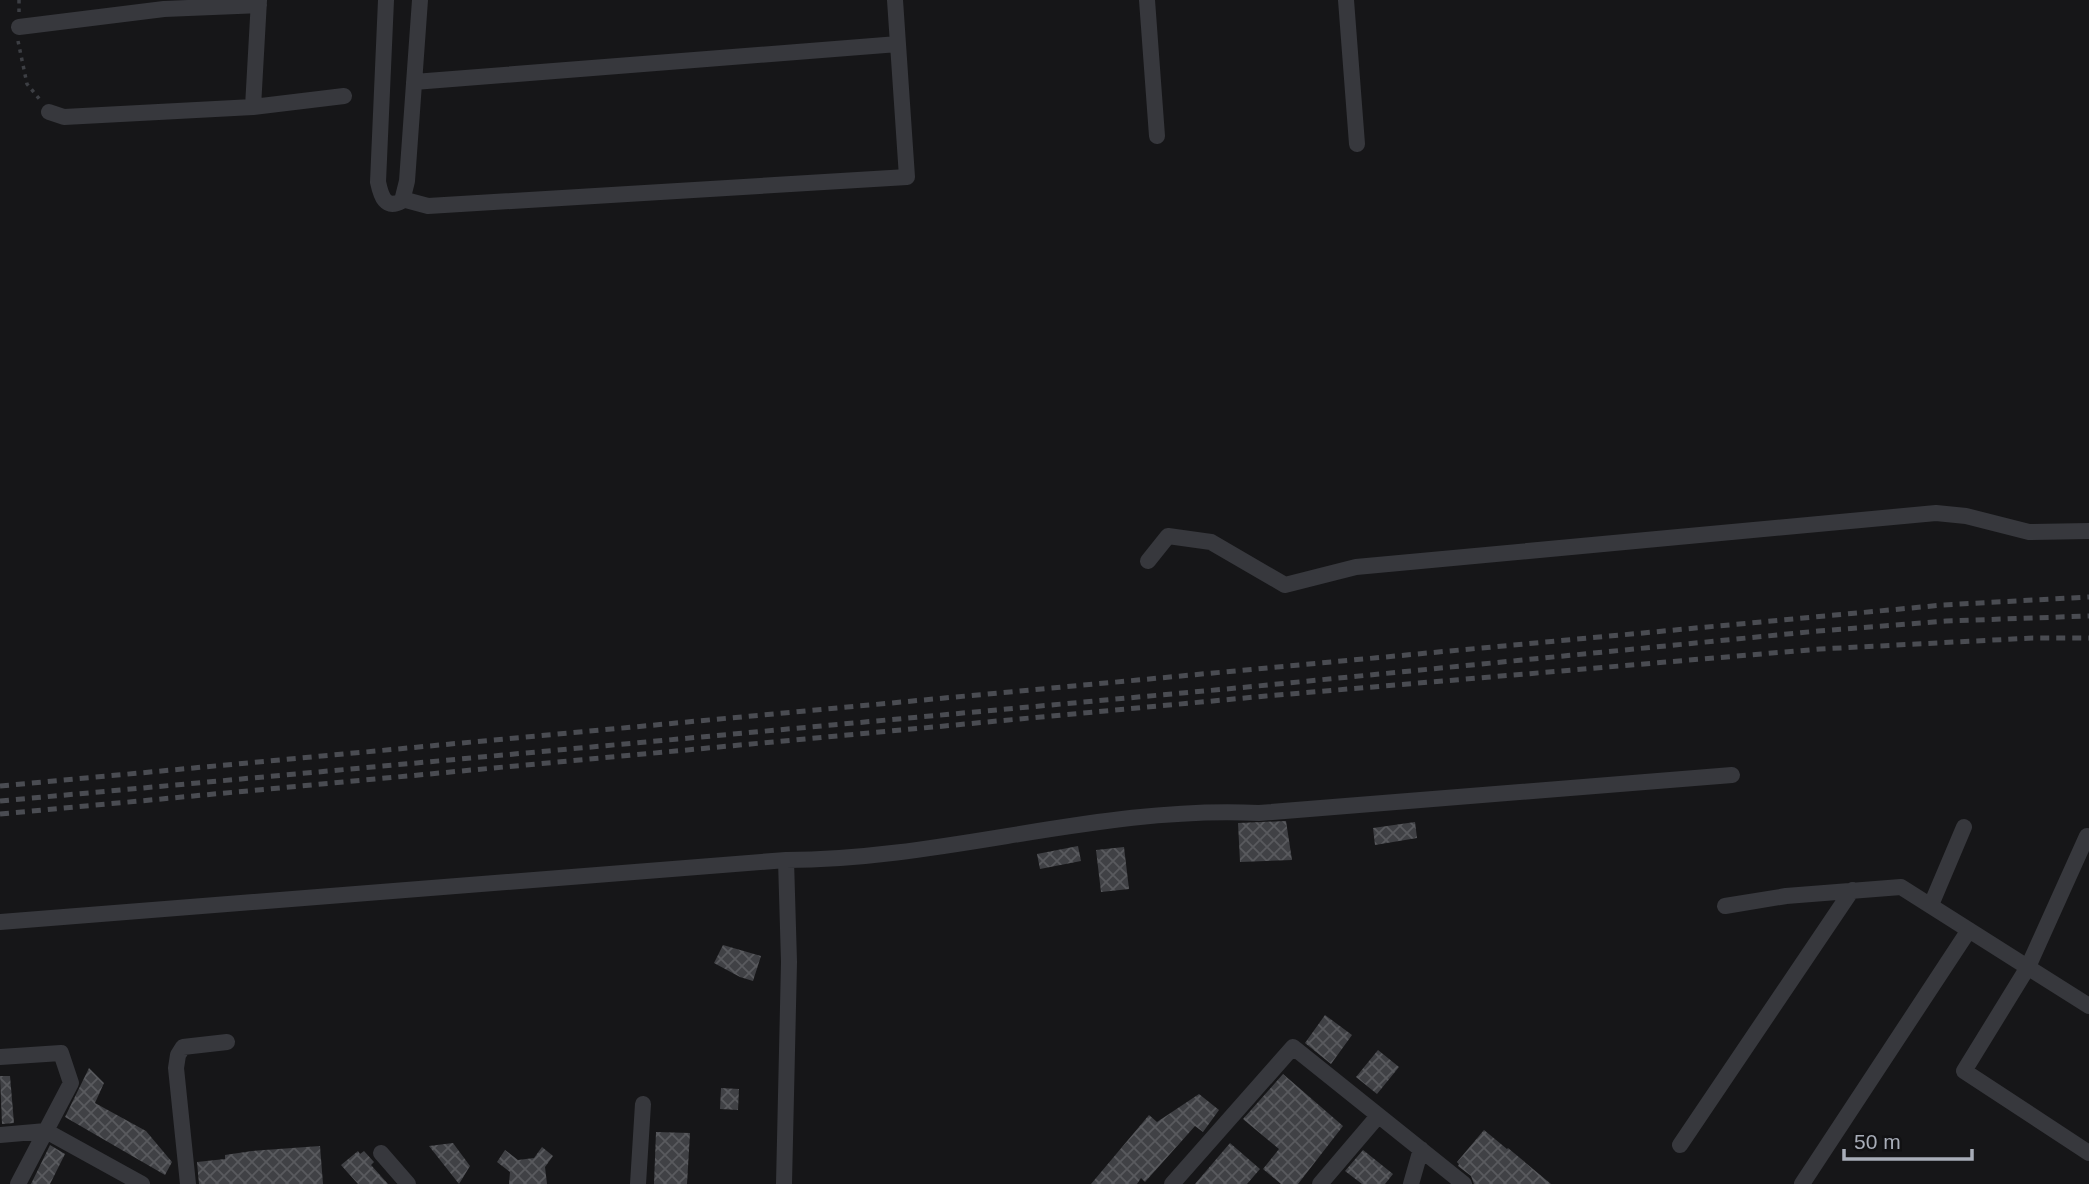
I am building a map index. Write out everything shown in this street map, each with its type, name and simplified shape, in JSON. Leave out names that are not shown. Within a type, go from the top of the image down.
[{"type":"street","points":[[386,0],[378,182],[381,198],[388,204],[395,204],[402,199],[407,181],[420,0]]},
{"type":"street","points":[[402,199],[428,206],[907,177],[895,0]]},
{"type":"street","points":[[1147,0],[1157,135]]},
{"type":"street","points":[[1346,0],[1357,144]]},
{"type":"street","points":[[19,27],[164,4],[259,3],[253,107]]},
{"type":"street","points":[[414,82],[898,44]]},
{"type":"street","points":[[49,112],[64,117],[253,107],[344,96]]},
{"type":"street","points":[[1148,561],[1168,536],[1211,542],[1285,585],[1356,567],[1936,513],[1966,516],[2029,532],[2089,531]]},
{"type":"street","points":[[0,922],[786,860],[818,860],[945,845],[1102,820],[1197,813],[1259,813],[1732,775]]},
{"type":"street","points":[[1931,905],[1964,828]]},
{"type":"street","points":[[2087,836],[2028,967],[1964,1070],[2089,1153]]},
{"type":"street","points":[[784,1184],[789,962],[786,860]]},
{"type":"street","points":[[1725,906],[1786,896],[1901,887],[2089,1006]]},
{"type":"street","points":[[1680,1145],[1852,891]]},
{"type":"street","points":[[1802,1184],[1969,930]]},
{"type":"street","points":[[188,1184],[176,1068],[178,1055],[183,1047],[227,1042]]},
{"type":"street","points":[[1172,1184],[1293,1047],[1464,1184]]},
{"type":"street","points":[[0,1057],[61,1053],[71,1083],[18,1184]]},
{"type":"street","points":[[638,1184],[643,1104]]},
{"type":"street","points":[[1320,1184],[1378,1116]]},
{"type":"street","points":[[0,1136],[46,1131],[142,1184]]},
{"type":"street","points":[[1411,1184],[1421,1149]]},
{"type":"street","points":[[381,1153],[408,1184]]},
{"type":"path","points":[[19,0],[18,40],[27,83],[49,112]]},
{"type":"building","points":[[1286,821],[1292,860],[1240,862],[1238,823]]},
{"type":"building","points":[[1415,822],[1417,838],[1375,845],[1373,828]]},
{"type":"building","points":[[1078,846],[1081,861],[1040,869],[1037,854]]},
{"type":"building","points":[[1124,847],[1129,889],[1101,892],[1096,850]]},
{"type":"building","points":[[723,945],[761,956],[753,981],[714,963]]},
{"type":"building","points":[[1325,1015],[1352,1035],[1331,1064],[1305,1043]]},
{"type":"building","points":[[1378,1050],[1399,1067],[1377,1094],[1356,1077]]},
{"type":"building","points":[[89,1068],[104,1083],[95,1103],[146,1131],[172,1162],[165,1175],[65,1117]]},
{"type":"building","points":[[1283,1074],[1343,1126],[1298,1184],[1281,1184],[1263,1169],[1279,1149],[1243,1119]]},
{"type":"building","points":[[0,1076],[10,1076],[14,1123],[2,1124]]},
{"type":"building","points":[[721,1088],[739,1089],[738,1110],[720,1109]]},
{"type":"building","points":[[1199,1094],[1219,1110],[1203,1132],[1195,1126],[1145,1182],[1141,1178],[1137,1184],[1091,1184],[1149,1115],[1157,1122]]},
{"type":"building","points":[[1484,1130],[1551,1184],[1474,1184],[1471,1176],[1458,1166],[1457,1162]]},
{"type":"building","points":[[656,1132],[690,1133],[687,1184],[654,1184]]},
{"type":"building","points":[[453,1143],[470,1166],[459,1184],[429,1146]]},
{"type":"building","points":[[1230,1143],[1260,1169],[1247,1184],[1195,1184]]},
{"type":"building","points":[[50,1145],[65,1154],[50,1184],[31,1184]]},
{"type":"building","points":[[320,1146],[323,1184],[199,1184],[197,1162],[225,1159],[225,1155],[252,1151]]},
{"type":"building","points":[[542,1147],[553,1156],[545,1167],[547,1184],[509,1184],[510,1172],[497,1162],[505,1150],[518,1160],[534,1158]]},
{"type":"building","points":[[1363,1150],[1393,1174],[1385,1184],[1362,1184],[1345,1171]]},
{"type":"building","points":[[358,1151],[360,1154],[364,1151],[374,1162],[371,1165],[388,1184],[358,1184],[341,1165]]},
{"type":"railway","points":[[0,786],[1943,605],[2089,597]]},
{"type":"railway","points":[[0,801],[1237,688],[1818,631],[1946,621],[2089,616]]},
{"type":"railway","points":[[0,814],[1266,696],[1820,649],[2033,638],[2089,638]]}]
